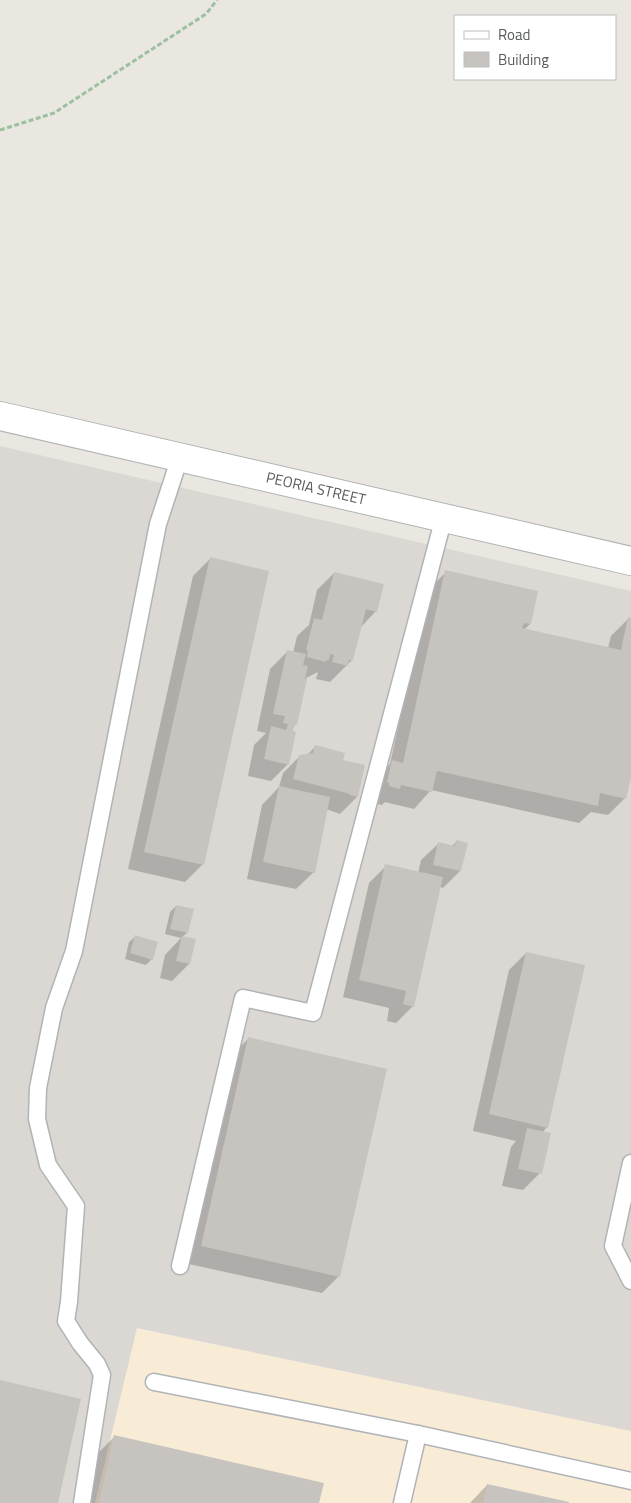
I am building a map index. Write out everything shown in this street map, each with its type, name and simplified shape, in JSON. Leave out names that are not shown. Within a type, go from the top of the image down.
[{"type":"street","name":"PEORIA STREET","points":[[0,416],[631,561]]},
{"type":"lane","points":[[82,1503],[102,1375],[98,1364],[80,1343],[66,1321],[70,1302],[76,1206],[48,1165],[37,1119],[38,1088],[54,1008],[74,951],[158,524],[180,457]]},
{"type":"lane","points":[[180,1266],[243,998],[313,1013],[444,517]]},
{"type":"lane","points":[[631,1163],[613,1246],[631,1281]]},
{"type":"lane","points":[[154,1382],[418,1434],[631,1481]]},
{"type":"lane","points":[[402,1503],[418,1434]]},
{"type":"path","points":[[0,130],[54,113],[206,14],[217,0]]},
{"type":"shaded area","points":[[0,446],[631,591],[631,1431],[137,1328],[95,1503],[0,1503]]},
{"type":"shaded area","points":[[136,1328],[631,1431],[631,1503],[95,1503]]},
{"type":"building","points":[[210,557],[269,571],[204,865],[144,852]]},
{"type":"building","points":[[445,570],[538,591],[531,624],[524,623],[522,628],[621,650],[628,617],[631,618],[631,778],[626,799],[600,793],[598,806],[437,771],[432,792],[401,785],[400,789],[389,786],[387,782],[392,760],[403,763]]},
{"type":"building","points":[[334,572],[384,584],[377,612],[366,609],[353,660],[349,660],[348,666],[332,662],[334,655],[330,654],[329,660],[326,660],[326,662],[307,657],[308,651],[306,650],[314,618],[322,620]]},
{"type":"building","points":[[287,650],[306,654],[303,665],[308,666],[297,725],[294,725],[293,731],[296,732],[289,765],[264,759],[271,726],[286,730],[288,724],[283,723],[285,716],[273,714]]},
{"type":"building","points":[[315,745],[345,753],[343,760],[365,765],[358,797],[293,779],[299,755],[313,753]]},
{"type":"building","points":[[279,786],[330,797],[315,873],[263,862]]},
{"type":"building","points":[[456,840],[468,843],[461,871],[433,865],[438,842],[455,846]]},
{"type":"building","points":[[385,864],[443,877],[414,1007],[403,1004],[406,991],[359,980]]},
{"type":"building","points":[[176,905],[194,909],[188,933],[170,929]]},
{"type":"building","points":[[135,935],[158,942],[153,960],[130,953]]},
{"type":"building","points":[[182,936],[196,939],[190,964],[176,961]]},
{"type":"building","points":[[526,952],[585,965],[548,1128],[489,1114]]},
{"type":"building","points":[[248,1037],[387,1069],[340,1277],[201,1246]]},
{"type":"building","points":[[527,1128],[551,1133],[542,1174],[518,1169]]},
{"type":"building","points":[[0,1380],[81,1399],[58,1503],[0,1503]]},
{"type":"building","points":[[114,1435],[324,1483],[319,1503],[99,1503]]},
{"type":"building","points":[[487,1484],[569,1502],[569,1503],[483,1503]]}]
